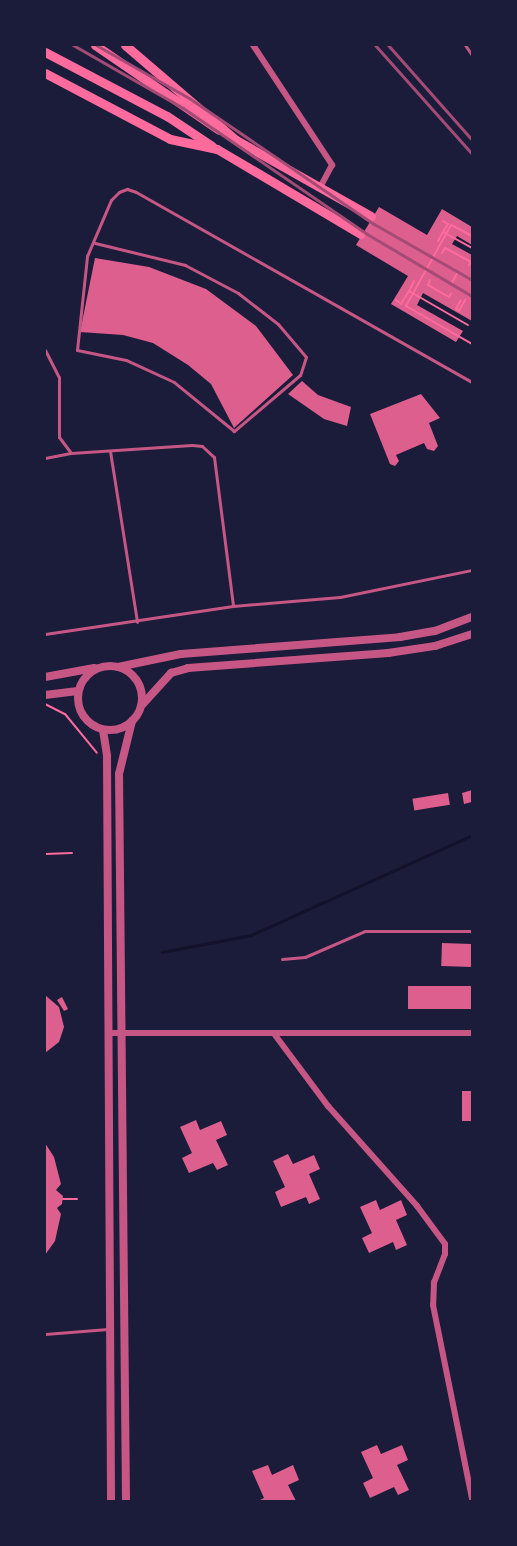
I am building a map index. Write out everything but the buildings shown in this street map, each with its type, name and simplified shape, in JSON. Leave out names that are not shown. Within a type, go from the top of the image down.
[{"type":"main road","points":[[95,45],[236,140],[371,216]]},
{"type":"main road","points":[[125,45],[236,140]]},
{"type":"main road","points":[[45,52],[167,116],[217,149],[361,234]]},
{"type":"main road","points":[[45,73],[170,139],[217,149]]},
{"type":"street","points":[[253,45],[332,165],[321,186]]},
{"type":"street","points":[[45,677],[102,667],[118,667],[181,654],[400,637],[435,631],[472,617]]},
{"type":"street","points":[[126,1501],[119,774],[132,721],[141,706],[171,673],[188,668],[388,653],[435,646],[472,634]]},
{"type":"street","points":[[102,667],[87,675],[78,691],[83,716],[102,729],[119,729],[132,721]]},
{"type":"street","points":[[118,667],[138,682],[141,706]]},
{"type":"street","points":[[45,696],[78,691]]},
{"type":"street","points":[[102,729],[107,756],[111,1501]]},
{"type":"street","points":[[108,1033],[275,1035],[472,1033]]},
{"type":"street","points":[[275,1035],[328,1106],[417,1206],[445,1244],[445,1254],[434,1282],[433,1305],[472,1498]]},
{"type":"lane","points":[[465,45],[472,55]]},
{"type":"lane","points":[[95,243],[185,265],[238,292],[278,324],[306,357],[300,375],[234,431],[174,382],[126,360],[82,354],[75,344],[87,256],[95,243],[111,200],[127,189],[472,382]]},
{"type":"lane","points":[[45,350],[57,367],[59,437],[71,453]]},
{"type":"lane","points":[[45,458],[71,453],[202,446],[214,457],[233,606]]},
{"type":"lane","points":[[110,451],[137,621]]},
{"type":"lane","points":[[45,634],[233,606],[340,597],[472,570]]},
{"type":"lane","points":[[282,959],[305,957],[365,931],[472,931]]},
{"type":"lane","points":[[45,1334],[110,1329]]},
{"type":"path","points":[[438,241],[443,232],[448,224],[443,221],[442,224],[449,229]]},
{"type":"path","points":[[407,305],[451,225],[472,236]]},
{"type":"path","points":[[443,232],[472,248]]},
{"type":"path","points":[[442,253],[445,248],[471,262],[469,265]]},
{"type":"path","points":[[426,270],[451,284],[458,272],[433,257]]},
{"type":"path","points":[[430,280],[428,285],[449,297],[451,294]]},
{"type":"path","points":[[414,281],[409,291],[405,298],[401,304],[396,300],[397,297],[407,305],[472,344]]},
{"type":"path","points":[[409,291],[468,324]]},
{"type":"path","points":[[45,854],[72,853]]},
{"type":"path","points":[[63,1199],[77,1199]]},
{"type":"waterway","points":[[162,952],[251,935],[472,835]]},
{"type":"railway","points":[[73,45],[183,108],[367,234],[472,296]]},
{"type":"railway","points":[[96,45],[189,98],[374,224],[472,280]]},
{"type":"railway","points":[[375,45],[472,154]]},
{"type":"railway","points":[[388,45],[472,140]]}]
